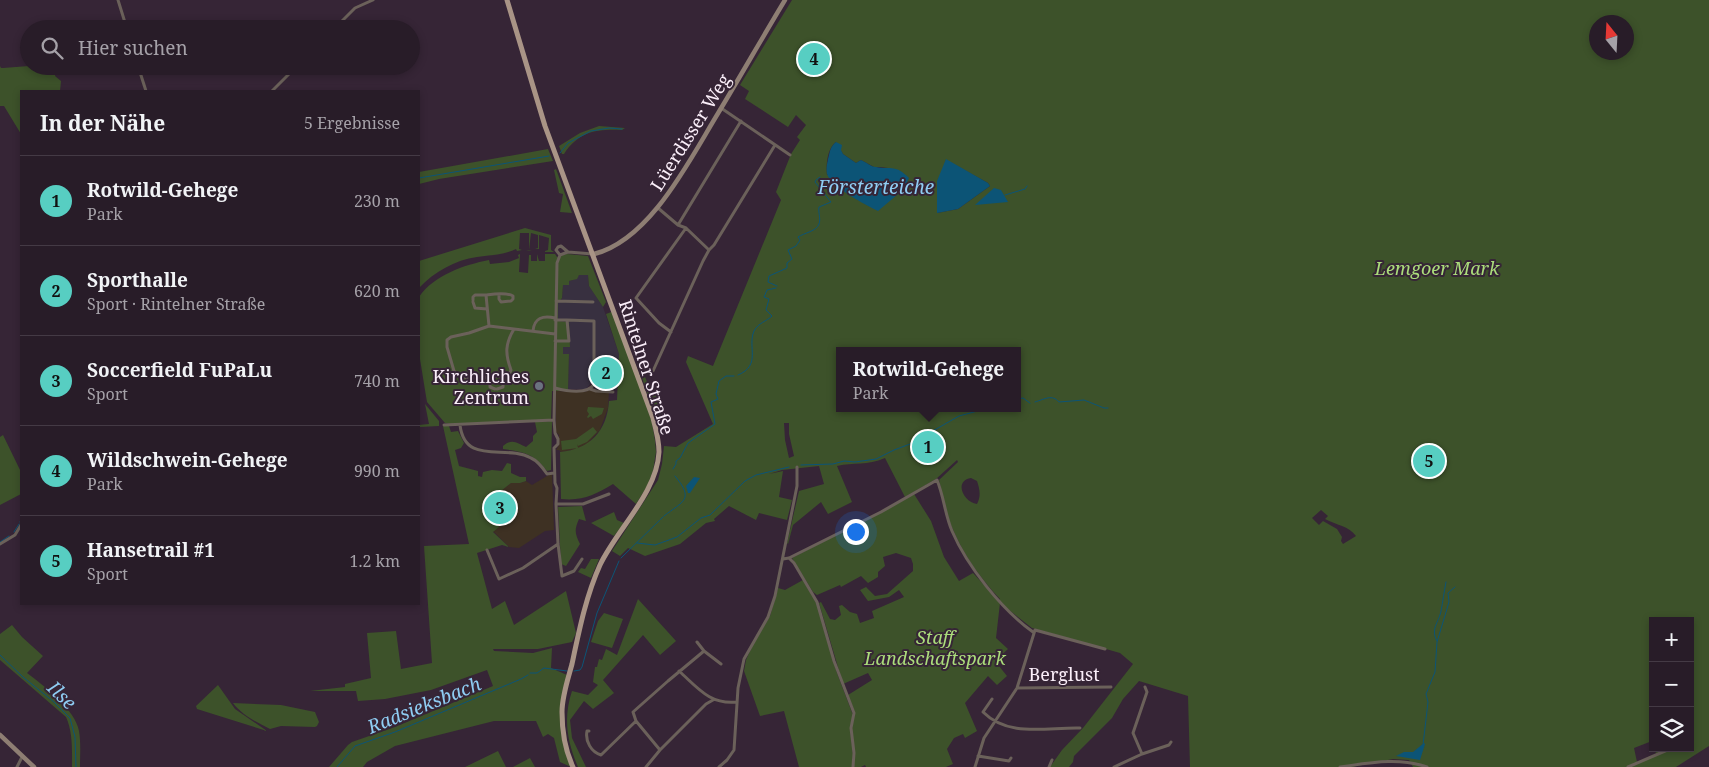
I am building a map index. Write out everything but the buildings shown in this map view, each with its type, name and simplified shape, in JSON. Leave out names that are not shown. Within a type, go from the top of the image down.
[{"type":"main road","name":"Rintelner Straße","points":[[506,0],[544,120],[653,418],[659,453],[655,474],[650,486],[601,564],[589,596],[562,708],[564,741],[573,767]]},
{"type":"main road","name":"Lüerdisser Weg","points":[[594,254],[602,252],[628,236],[658,208],[675,185],[785,0]]},
{"type":"main road","points":[[0,735],[34,767]]},
{"type":"street","points":[[118,0],[124,20]]},
{"type":"street","points":[[343,20],[356,8],[373,0]]},
{"type":"street","points":[[141,75],[146,90]]},
{"type":"street","points":[[273,90],[288,75]]},
{"type":"street","points":[[721,108],[790,155]]},
{"type":"street","points":[[678,225],[741,121]]},
{"type":"street","points":[[653,371],[709,250],[714,245],[775,145]]},
{"type":"street","points":[[658,208],[678,225],[686,228],[709,250]]},
{"type":"street","points":[[671,332],[659,323],[636,298],[686,228]]},
{"type":"street","points":[[560,255],[556,250],[558,247],[561,246],[568,252]]},
{"type":"street","points":[[560,255],[568,252],[594,254]]},
{"type":"street","points":[[560,255],[555,319],[554,420],[558,444],[554,448],[554,473],[557,488],[558,544],[562,576],[574,571],[582,559]]},
{"type":"street","points":[[487,309],[476,308],[473,297],[475,295],[499,294],[510,294],[514,298],[511,301],[501,302],[499,294]]},
{"type":"street","points":[[486,295],[489,326]]},
{"type":"street","points":[[556,301],[593,302]]},
{"type":"street","points":[[533,332],[534,324],[538,319],[545,317],[568,320],[594,320],[594,384],[585,391],[555,388]]},
{"type":"street","points":[[555,340],[569,341],[568,320]]},
{"type":"street","points":[[514,329],[507,342],[506,352],[511,372],[509,375],[464,378],[457,375],[452,366],[446,342],[451,336],[470,333],[489,326],[514,329],[533,332],[555,334]]},
{"type":"street","points":[[490,376],[490,387],[496,389],[503,387],[503,376]]},
{"type":"street","points":[[590,389],[613,392]]},
{"type":"street","points":[[444,425],[554,420]]},
{"type":"street","points":[[460,425],[463,438],[474,449],[525,455],[537,462],[548,474],[554,473]]},
{"type":"street","points":[[719,767],[734,750],[738,688],[744,660],[768,617],[775,596],[797,486],[797,467]]},
{"type":"street","points":[[783,559],[789,558],[894,505],[937,480],[952,532],[976,574],[1009,610],[1034,631],[1105,649]]},
{"type":"street","points":[[556,504],[583,504],[609,494]]},
{"type":"street","points":[[0,544],[20,531]]},
{"type":"street","points":[[487,550],[499,579],[523,568],[558,544]]},
{"type":"street","points":[[789,558],[794,563],[817,602],[834,661],[854,713],[851,728],[854,753],[853,767]]},
{"type":"street","points":[[975,767],[984,738],[1017,688],[1026,664],[1034,631]]},
{"type":"street","points":[[697,642],[704,651],[721,664]]},
{"type":"street","points":[[660,750],[636,721],[633,714],[635,709],[704,651]]},
{"type":"street","points":[[680,671],[713,700],[726,703],[737,702]]},
{"type":"street","name":"Berglust","points":[[1017,688],[1111,687]]},
{"type":"street","points":[[1142,754],[1133,733],[1147,692],[1145,687]]},
{"type":"street","points":[[992,699],[983,712],[995,722],[1012,728],[1027,730],[1080,728]]},
{"type":"street","points":[[646,767],[660,750],[706,704],[713,700]]},
{"type":"street","points":[[590,731],[587,731],[586,734],[588,743],[597,754],[601,755],[636,721]]},
{"type":"street","points":[[1114,767],[1142,754],[1169,745],[1171,742]]},
{"type":"street","points":[[1628,767],[1663,752]]},
{"type":"street","points":[[978,756],[1009,762],[1011,758]]},
{"type":"street","points":[[17,767],[22,757]]},
{"type":"street","points":[[1049,767],[1052,760]]},
{"type":"street","points":[[1340,767],[1393,760],[1426,767]]},
{"type":"shaded area","points":[[579,275],[588,275],[589,286],[603,307],[619,354],[619,361],[593,361],[593,381],[586,389],[568,389],[569,354],[563,354],[563,347],[570,346],[569,322],[558,321],[558,302],[562,298],[563,284]]},
{"type":"shaded area","points":[[590,390],[609,392],[608,408],[600,430],[588,443],[577,449],[561,452],[556,450],[559,445],[559,435],[556,432],[556,391],[584,392]]},
{"type":"shaded area","points":[[552,473],[554,530],[545,531],[519,548],[509,547],[473,511],[511,483],[526,481],[532,485]]},
{"type":"green space","name":"Lemgoer Mark","points":[[792,0],[1709,0],[1709,746],[1676,767],[1413,767],[1409,760],[1393,759],[1352,767],[1190,767],[1188,696],[1139,681],[1123,699],[1112,718],[1074,756],[1073,762],[1069,767],[1050,767],[1133,664],[1120,653],[1032,628],[1000,603],[996,638],[1008,649],[995,661],[1007,676],[997,685],[988,676],[965,703],[977,731],[965,738],[963,734],[954,738],[947,749],[953,764],[946,767],[866,767],[865,765],[854,767],[852,728],[855,712],[848,695],[872,680],[868,673],[843,684],[819,603],[821,602],[830,619],[835,620],[841,615],[839,606],[842,605],[850,612],[857,614],[860,623],[874,618],[872,611],[904,597],[899,590],[889,597],[868,601],[860,590],[866,587],[875,596],[887,594],[913,571],[913,564],[911,558],[896,553],[883,557],[885,566],[878,572],[878,577],[868,583],[861,576],[841,587],[840,585],[817,595],[813,592],[792,558],[914,494],[931,521],[944,557],[959,581],[973,573],[1000,602],[1000,599],[986,584],[968,559],[951,526],[947,513],[939,480],[958,462],[957,460],[936,479],[905,497],[885,458],[872,462],[837,466],[852,502],[828,514],[821,502],[793,525],[788,544],[799,491],[824,484],[819,466],[782,470],[769,474],[783,471],[779,497],[792,500],[787,520],[759,513],[756,520],[729,506],[714,519],[715,521],[706,523],[680,544],[645,556],[628,548],[620,556],[612,551],[658,480],[664,446],[676,447],[713,424],[686,362],[688,356],[713,366],[781,200],[776,192],[791,154],[800,140],[797,137],[806,125],[796,115],[788,127],[745,99],[749,91],[740,85]],"holes":[[[836,142],[843,154],[856,163],[861,160],[874,167],[888,167],[827,175],[829,153]],[[946,160],[988,183],[990,186],[958,209],[937,213]],[[784,423],[789,423],[789,434],[794,456],[789,458]],[[971,478],[977,481],[979,487],[980,493],[977,504],[968,500],[962,492],[963,483]],[[1321,510],[1328,516],[1325,519],[1346,528],[1356,536],[1343,544],[1341,541],[1342,537],[1337,529],[1323,521],[1319,525],[1312,518]]]},
{"type":"green space","points":[[0,66],[1,68],[20,67],[20,75],[55,75],[61,81],[60,90],[20,90],[20,132],[4,106],[0,106]]},
{"type":"green space","points":[[599,126],[625,128],[622,130],[604,130],[589,133],[576,140],[562,154],[559,146],[580,133]]},
{"type":"green space","points":[[548,149],[553,161],[420,184],[420,172]]},
{"type":"green space","points":[[556,169],[572,213],[560,212],[563,194],[559,193],[554,170]]},
{"type":"green space","points":[[525,228],[551,235],[551,250],[554,252],[545,252],[548,250],[549,238],[539,235],[539,249],[535,249],[538,248],[538,235],[531,233],[529,250],[529,233],[520,233],[519,249],[522,250],[517,251],[516,249],[502,254],[461,261],[438,272],[420,287],[420,261]]},
{"type":"green space","points":[[520,254],[519,272],[528,273],[529,255],[531,255],[531,261],[537,261],[537,254],[539,261],[545,261],[545,254],[555,254],[557,257],[567,254],[588,256],[606,302],[603,307],[589,286],[588,275],[579,275],[577,279],[569,281],[569,285],[563,285],[562,298],[558,303],[558,321],[569,322],[570,347],[563,347],[563,354],[569,354],[568,391],[552,391],[551,420],[445,423],[427,402],[420,359],[420,296],[425,289],[450,272],[489,260],[490,264],[509,262],[519,258],[518,255]]},
{"type":"green space","points":[[614,311],[652,422],[656,452],[653,471],[648,485],[636,504],[613,484],[588,496],[576,499],[561,499],[560,452],[580,447],[595,437],[605,421],[609,401],[617,400],[619,354],[606,314]]},
{"type":"green space","points":[[625,326],[647,382],[654,393],[659,391],[660,394],[663,414],[655,417]]},
{"type":"green space","points":[[425,404],[439,421],[439,426],[420,427],[420,425],[429,424]]},
{"type":"green space","points":[[588,407],[604,408],[602,414],[593,419],[591,416],[587,417],[589,414],[587,411]]},
{"type":"green space","points":[[552,421],[551,470],[547,471],[533,457],[517,451],[503,449],[503,446],[509,442],[526,447],[533,441],[533,436],[537,432],[535,422]]},
{"type":"green space","points":[[443,426],[449,426],[451,432],[458,431],[464,443],[461,448],[455,450],[459,466],[478,471],[478,476],[482,477],[483,472],[492,470],[502,471],[507,463],[511,464],[511,473],[520,477],[526,477],[526,481],[511,483],[491,499],[494,503],[499,500],[508,510],[501,516],[502,518],[498,524],[499,527],[493,532],[509,547],[502,545],[477,553],[492,609],[505,601],[514,625],[566,591],[576,633],[572,642],[538,649],[493,649],[494,651],[533,653],[552,648],[551,668],[567,675],[562,700],[561,732],[571,767],[560,762],[554,738],[548,734],[543,737],[536,721],[494,721],[395,746],[367,762],[363,767],[329,767],[352,742],[395,727],[493,686],[487,670],[431,690],[385,699],[358,701],[356,691],[310,691],[345,687],[345,684],[371,678],[367,633],[396,631],[401,669],[432,663],[424,546],[469,544]]},
{"type":"green space","points":[[593,427],[597,432],[587,442],[578,446],[577,444],[578,448],[562,450],[561,441],[576,439]]},
{"type":"green space","points":[[3,435],[20,470],[20,495],[0,505],[0,437]]},
{"type":"green space","points":[[582,506],[586,521],[579,519],[576,526],[576,535],[580,544],[566,566],[561,564],[558,507]]},
{"type":"green space","points":[[614,512],[617,520],[624,523],[614,536],[591,523]]},
{"type":"green space","points":[[591,559],[599,559],[591,578],[578,572],[581,568],[585,569]]},
{"type":"green space","points":[[803,580],[817,604],[837,673],[853,715],[850,728],[853,754],[852,767],[799,767],[784,711],[760,716],[744,671],[746,660],[753,644],[770,616],[778,588],[785,590]]},
{"type":"green space","points":[[638,599],[676,641],[660,655],[643,635],[603,680],[614,693],[593,709],[584,701],[570,720],[572,738],[586,767],[578,767],[571,748],[567,720],[572,691],[588,695],[598,685],[593,682],[595,667],[597,667],[599,659],[602,660],[606,649],[617,655]]},
{"type":"green space","points":[[604,613],[623,619],[612,648],[591,642],[598,621]]},
{"type":"green space","points":[[12,625],[43,656],[27,673],[42,684],[72,714],[79,731],[80,767],[72,767],[71,735],[66,717],[0,660],[0,634]]},
{"type":"green space","points":[[218,685],[235,709],[267,731],[197,709],[196,706]]},
{"type":"green space","points":[[233,703],[281,705],[315,712],[319,722],[315,727],[281,726],[270,729],[245,715]]},
{"type":"green space","points":[[498,751],[506,767],[465,767]]},
{"type":"green space","points":[[530,758],[535,767],[513,767]]},
{"type":"water","name":"Försterteiche","points":[[836,142],[842,145],[841,150],[843,154],[856,163],[861,160],[874,167],[893,168],[900,171],[909,178],[904,189],[878,211],[842,190],[827,174],[830,151]]},
{"type":"water","name":"Försterteiche","points":[[946,159],[988,183],[990,186],[958,209],[937,213],[937,181]]},
{"type":"water","name":"Försterteiche","points":[[994,188],[1001,190],[1008,202],[975,205]]},
{"type":"water","points":[[694,477],[700,478],[690,493],[688,493],[686,486]]},
{"type":"water","points":[[1424,743],[1420,760],[1396,756],[1404,752],[1413,752]]},
{"type":"waterway","points":[[560,153],[568,143],[591,131],[609,128],[622,129]]},
{"type":"waterway","points":[[420,178],[549,156]]},
{"type":"waterway","name":"Radsieksbach","points":[[777,286],[768,282],[769,276],[787,268],[787,263],[792,259],[788,250],[796,246],[800,240],[798,237],[818,226],[820,220],[819,207],[831,202],[815,182],[820,177]]},
{"type":"waterway","points":[[1005,195],[1025,189],[1027,186]]},
{"type":"waterway","name":"Radsieksbach","points":[[738,375],[745,371],[752,361],[752,337],[754,331],[772,316],[766,310],[769,299],[764,297],[767,290],[776,288]]},
{"type":"waterway","name":"Radsieksbach","points":[[673,469],[688,443],[715,424],[711,402],[718,399],[716,394],[719,381],[726,376],[734,376]]},
{"type":"waterway","points":[[1021,398],[1030,403]]},
{"type":"waterway","points":[[1035,402],[1051,398],[1059,402],[1084,400],[1108,408]]},
{"type":"waterway","points":[[801,465],[833,464],[844,461],[855,462],[876,459],[910,444],[959,416],[974,412]]},
{"type":"waterway","points":[[637,543],[655,545],[677,537],[701,518],[710,515],[745,481],[756,475],[789,467]]},
{"type":"waterway","name":"Radsieksbach","points":[[664,516],[684,499],[684,490],[675,476]]},
{"type":"waterway","name":"Radsieksbach","points":[[621,558],[663,517]]},
{"type":"waterway","points":[[14,532],[19,524]]},
{"type":"waterway","points":[[0,542],[9,536]]},
{"type":"waterway","name":"Radsieksbach","points":[[574,671],[580,670],[582,667],[597,613],[619,561]]},
{"type":"waterway","points":[[1437,641],[1434,633],[1441,611],[1446,582]]},
{"type":"waterway","points":[[1423,745],[1428,702],[1426,694],[1435,672],[1437,642],[1449,602],[1448,593],[1455,587]]},
{"type":"waterway","name":"Ilse","points":[[0,655],[70,718],[75,737],[76,767]]},
{"type":"waterway","name":"Radsieksbach","points":[[530,673],[537,673],[544,668],[567,671]]},
{"type":"waterway","name":"Radsieksbach","points":[[337,767],[355,746],[395,732],[528,675]]},
{"type":"place","name":"Wildschwein-Gehege","points":[[814,59]]},
{"type":"place","name":"Sporthalle","points":[[606,373]]},
{"type":"place","name":"Kirchliches Zentrum","points":[[539,386]]},
{"type":"place","name":"Rotwild-Gehege","points":[[928,447]]},
{"type":"place","name":"Hansetrail #1","points":[[1429,461]]},
{"type":"place","name":"Soccerfield FuPaLu","points":[[500,508]]},
{"type":"park label","name":"Staff Landschaftspark","points":[[935,648]]}]
